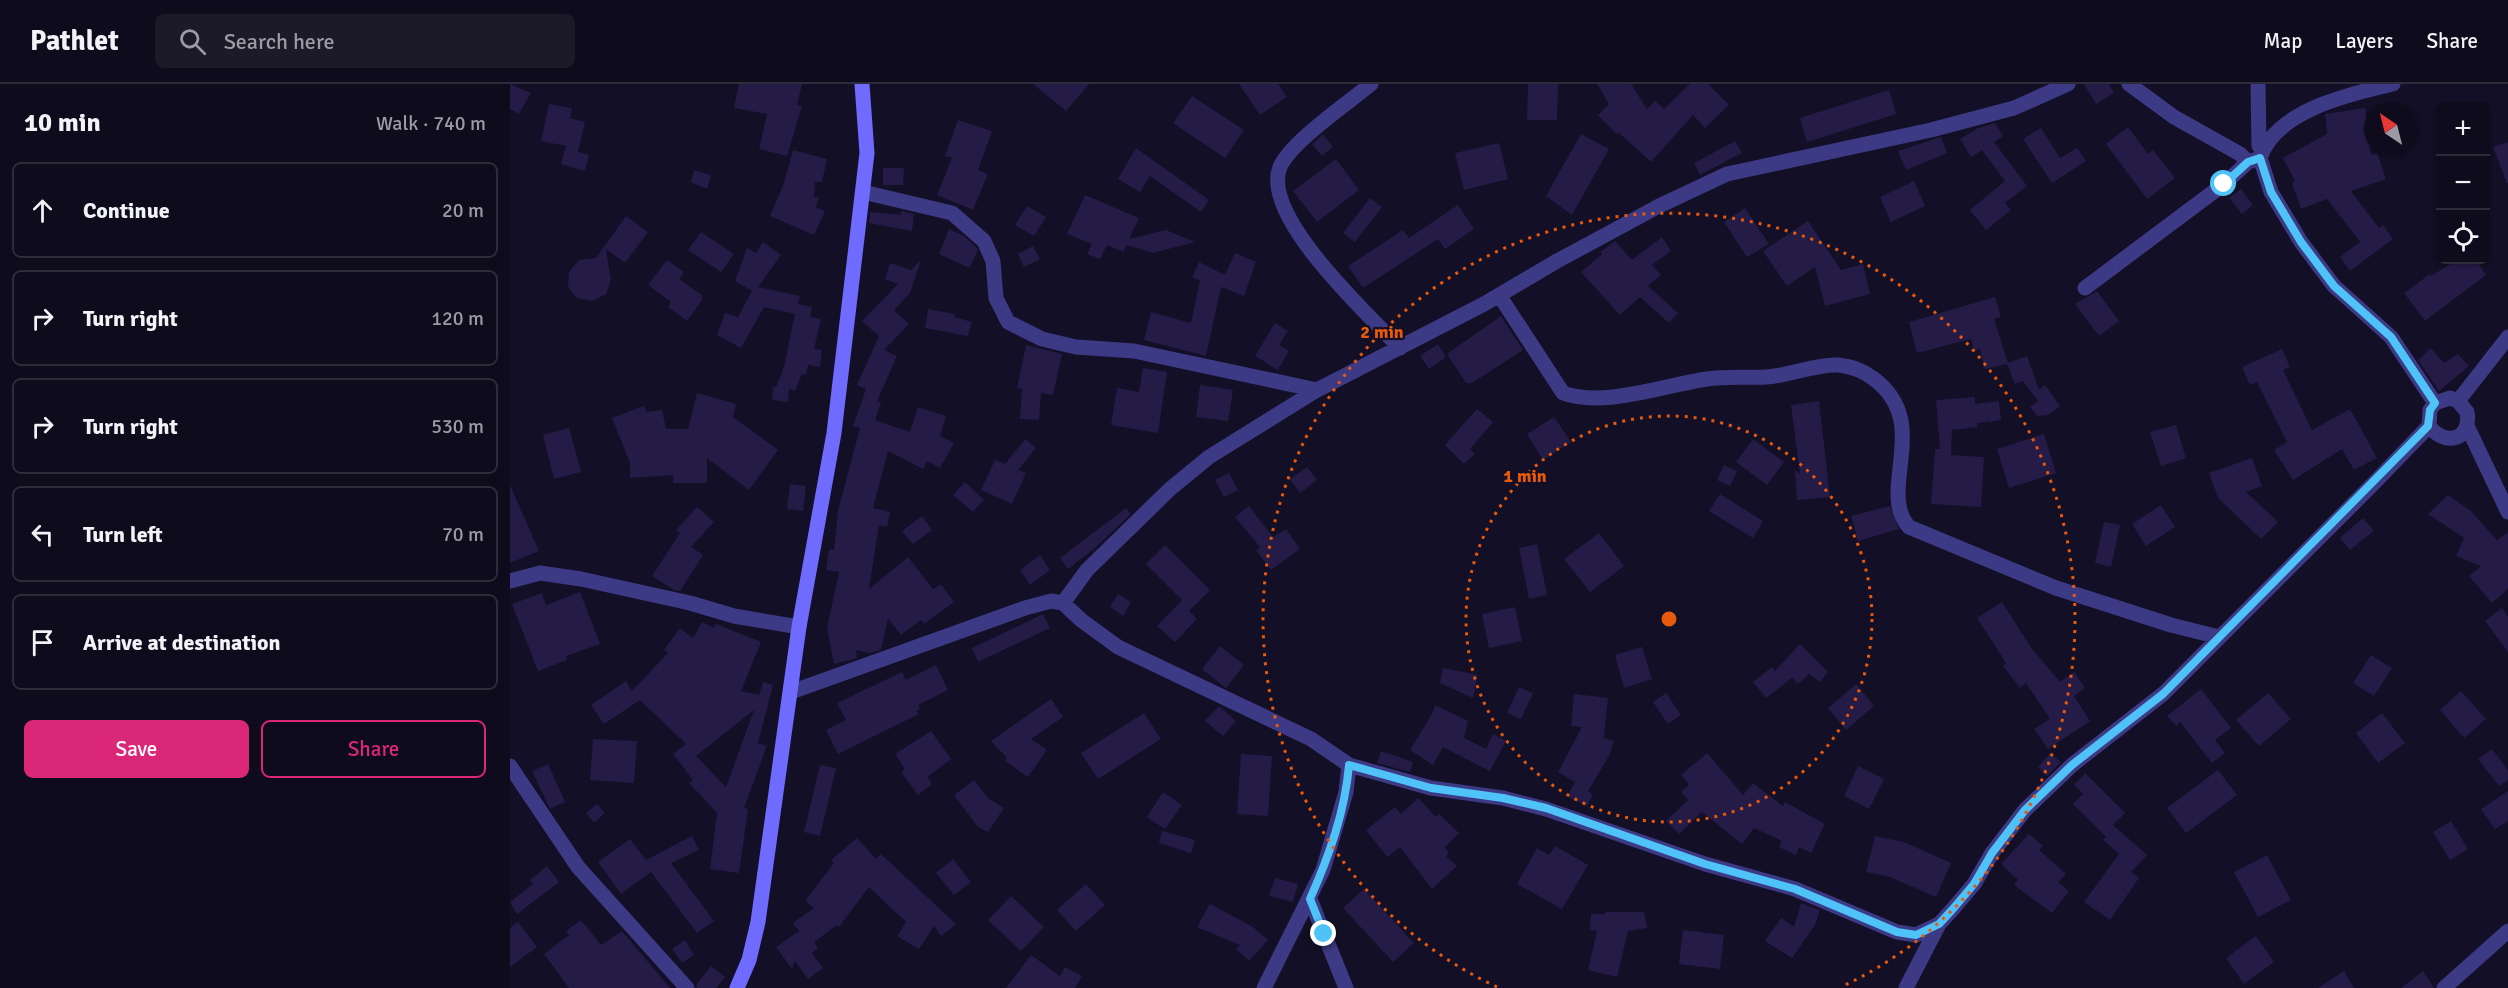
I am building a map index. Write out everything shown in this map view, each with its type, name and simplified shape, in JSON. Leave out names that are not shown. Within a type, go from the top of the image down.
[{"type":"main road","points":[[737,988],[749,960],[758,922],[799,627],[834,433],[867,153],[862,84]]},
{"type":"street","points":[[1371,84],[1299,143],[1280,166],[1278,178],[1289,220],[1316,259],[1401,348]]},
{"type":"street","points":[[1063,603],[1088,570],[1170,489],[1209,457],[1317,390],[1499,296],[1659,206],[1727,174],[1941,127],[2014,108],[2068,84]]},
{"type":"street","points":[[2129,84],[2174,117],[2240,154],[2257,156]]},
{"type":"street","points":[[2258,84],[2259,146],[2257,156],[2271,192],[2301,242],[2334,286],[2391,337],[2435,403]]},
{"type":"street","points":[[2085,288],[2215,191],[2257,156],[2288,122],[2345,95],[2393,84]]},
{"type":"street","points":[[863,192],[952,213],[984,241],[993,261],[996,298],[1008,322],[1042,339],[1076,347],[1134,351],[1317,390]]},
{"type":"street","points":[[1499,296],[1563,393],[1577,398],[1623,394],[1709,378],[1769,377],[1836,365],[1861,370],[1888,391],[1901,415],[1904,448],[1898,506],[1902,518],[1909,527],[2056,588],[2171,625],[2219,637]]},
{"type":"street","points":[[2458,401],[2508,337]]},
{"type":"street","points":[[1906,988],[1939,924],[1974,884],[1992,853],[2025,810],[2072,765],[2163,694],[2428,426],[2430,410],[2435,403],[2450,398],[2458,401],[2467,412],[2467,426],[2508,512]]},
{"type":"street","points":[[2428,426],[2436,435],[2448,439],[2459,435],[2467,426]]},
{"type":"street","points":[[510,580],[540,573],[581,579],[690,603],[734,616],[799,627]]},
{"type":"street","points":[[791,692],[1025,608],[1051,601],[1063,603],[1081,620],[1118,647],[1311,739],[1349,765],[1431,788],[1503,798],[1546,808],[1705,864],[1795,889],[1897,932],[1916,935],[1939,924]]},
{"type":"street","points":[[510,765],[578,867],[687,988]]},
{"type":"street","points":[[1264,988],[1310,899],[1336,830],[1346,792],[1349,765]]},
{"type":"street","points":[[1310,899],[1346,988]]},
{"type":"street","points":[[2444,988],[2508,931]]},
{"type":"building","points":[[510,84],[531,93],[519,114],[510,109]]},
{"type":"building","points":[[739,84],[802,84],[797,105],[802,106],[787,156],[759,149],[767,114],[734,108]]},
{"type":"building","points":[[1033,84],[1089,84],[1066,111]]},
{"type":"building","points":[[1239,84],[1278,84],[1287,97],[1260,115]]},
{"type":"building","points":[[1528,84],[1558,84],[1557,120],[1527,120]]},
{"type":"building","points":[[1597,84],[1631,84],[1647,109],[1655,101],[1664,109],[1690,84],[1708,84],[1729,105],[1705,128],[1693,115],[1651,162],[1618,132],[1617,135],[1598,115],[1609,104]]},
{"type":"building","points":[[2084,84],[2109,84],[2114,93],[2096,104]]},
{"type":"building","points":[[1889,90],[1896,114],[1807,142],[1800,118]]},
{"type":"building","points":[[1192,96],[1244,130],[1225,158],[1173,123]]},
{"type":"building","points":[[549,104],[572,108],[570,118],[585,122],[578,152],[589,155],[585,171],[561,164],[566,146],[541,141]]},
{"type":"building","points":[[2364,108],[2364,156],[2378,156],[2386,179],[2351,191],[2379,228],[2383,225],[2393,239],[2350,271],[2340,257],[2360,242],[2327,199],[2301,209],[2292,183],[2295,181],[2283,158],[2327,134],[2325,114]]},
{"type":"building","points":[[958,120],[992,131],[978,170],[988,174],[973,210],[937,195],[952,158],[945,156]]},
{"type":"building","points":[[1995,123],[2003,136],[1994,142],[2027,186],[2005,203],[2011,210],[1986,230],[1970,210],[2005,181],[1982,150],[1971,157],[1960,139],[1978,128]]},
{"type":"building","points":[[2128,127],[2148,154],[2153,150],[2175,178],[2147,199],[2106,144]]},
{"type":"building","points":[[2041,128],[2060,158],[2077,148],[2086,161],[2052,183],[2023,139]]},
{"type":"building","points":[[1323,134],[1333,147],[1322,156],[1312,144]]},
{"type":"building","points":[[1581,134],[1609,149],[1572,215],[1546,196]]},
{"type":"building","points":[[1941,137],[1947,153],[1906,170],[1898,151]]},
{"type":"building","points":[[1735,141],[1742,153],[1700,175],[1694,163]]},
{"type":"building","points":[[2508,142],[2508,183],[2507,183],[2493,147]]},
{"type":"building","points":[[1499,143],[1508,179],[1464,190],[1455,153]]},
{"type":"building","points":[[1136,148],[1209,200],[1201,212],[1150,176],[1140,192],[1118,179]]},
{"type":"building","points":[[793,150],[827,159],[822,182],[815,182],[814,197],[819,197],[816,207],[825,211],[814,235],[770,216],[784,183]]},
{"type":"building","points":[[1336,159],[1359,190],[1317,222],[1293,191]]},
{"type":"building","points":[[883,168],[904,168],[903,185],[883,185]]},
{"type":"building","points":[[694,170],[711,175],[707,189],[691,182]]},
{"type":"building","points":[[1914,181],[1925,206],[1891,222],[1880,197]]},
{"type":"building","points":[[2241,189],[2253,205],[2242,214],[2229,198]]},
{"type":"building","points":[[1085,195],[1139,218],[1129,239],[1166,230],[1195,242],[1153,253],[1127,245],[1123,252],[1107,245],[1100,259],[1087,254],[1092,244],[1067,234]]},
{"type":"building","points":[[1370,198],[1382,207],[1355,242],[1343,233]]},
{"type":"building","points":[[1458,205],[1474,229],[1445,249],[1438,239],[1363,288],[1348,266],[1403,230],[1409,238]]},
{"type":"building","points":[[1027,206],[1046,217],[1034,236],[1015,225]]},
{"type":"building","points":[[1745,208],[1769,244],[1747,257],[1724,222]]},
{"type":"building","points":[[901,211],[914,214],[912,231],[869,223],[870,212],[901,215]]},
{"type":"building","points":[[626,216],[648,232],[625,263],[606,249],[611,280],[606,294],[592,301],[577,298],[568,287],[569,272],[579,260],[596,258]]},
{"type":"building","points":[[1808,221],[1841,270],[1863,264],[1870,294],[1825,306],[1815,267],[1787,286],[1763,251]]},
{"type":"building","points":[[949,229],[964,236],[978,250],[969,268],[939,254]]},
{"type":"building","points":[[701,232],[734,254],[721,272],[688,250]]},
{"type":"building","points":[[1662,237],[1671,251],[1652,265],[1661,275],[1648,286],[1678,313],[1669,323],[1640,297],[1620,315],[1581,272],[1602,254],[1600,252],[1615,241],[1632,260]]},
{"type":"building","points":[[763,242],[781,255],[758,287],[800,296],[798,304],[812,307],[810,317],[821,319],[814,349],[822,350],[820,367],[808,365],[806,375],[802,374],[795,391],[789,388],[788,402],[772,400],[773,387],[776,387],[784,367],[795,314],[764,307],[741,348],[717,335],[725,313],[738,317],[752,291],[735,281],[747,248],[756,253]]},
{"type":"building","points":[[1033,246],[1040,259],[1024,267],[1018,254]]},
{"type":"building","points":[[1235,253],[1256,262],[1244,296],[1221,287],[1206,356],[1144,340],[1151,312],[1191,323],[1200,281],[1192,277],[1199,262],[1225,275]]},
{"type":"building","points":[[667,260],[684,272],[679,279],[702,295],[702,300],[687,321],[668,307],[671,302],[648,285]]},
{"type":"building","points":[[921,260],[910,293],[894,310],[909,324],[884,350],[897,356],[877,401],[881,403],[875,420],[910,432],[918,407],[946,416],[940,436],[954,443],[940,468],[927,461],[923,469],[888,451],[873,508],[890,512],[887,527],[879,525],[869,589],[908,557],[933,589],[941,584],[954,602],[924,624],[921,620],[901,635],[888,618],[881,650],[870,653],[856,650],[857,658],[834,664],[827,628],[839,572],[826,570],[829,550],[834,550],[838,511],[860,428],[853,426],[866,389],[857,385],[879,336],[862,321],[898,284],[885,279],[890,263],[911,270]]},
{"type":"building","points":[[2450,264],[2479,264],[2486,275],[2425,321],[2404,293],[2430,274],[2431,276]]},
{"type":"building","points":[[2097,291],[2119,321],[2099,336],[2075,304]]},
{"type":"building","points":[[1995,297],[2001,317],[1994,319],[2008,363],[2027,356],[2039,390],[2045,385],[2060,406],[2048,415],[2037,416],[2030,407],[2038,401],[2023,381],[2015,384],[2007,364],[1984,369],[1980,349],[1974,351],[1971,339],[1917,353],[1909,322]]},
{"type":"building","points":[[928,309],[955,314],[954,317],[972,322],[968,336],[925,328]]},
{"type":"building","points":[[1501,316],[1523,350],[1472,383],[1466,383],[1447,354]]},
{"type":"building","points":[[1275,323],[1288,331],[1279,345],[1289,351],[1278,370],[1255,356]]},
{"type":"building","points":[[1438,344],[1446,357],[1429,369],[1420,356]]},
{"type":"building","points":[[1026,345],[1062,354],[1053,395],[1041,393],[1039,420],[1020,419],[1022,389],[1017,388]]},
{"type":"building","points":[[2431,348],[2444,363],[2458,354],[2469,366],[2439,391],[2418,360]]},
{"type":"building","points":[[2282,349],[2290,367],[2283,370],[2312,430],[2350,409],[2377,458],[2354,470],[2342,449],[2293,480],[2274,450],[2287,442],[2257,382],[2250,385],[2242,367]]},
{"type":"building","points":[[1143,368],[1167,372],[1158,433],[1111,425],[1117,388],[1139,392]]},
{"type":"building","points":[[1200,385],[1233,390],[1228,421],[1196,417]]},
{"type":"building","points":[[697,393],[736,404],[733,417],[778,450],[749,490],[707,458],[707,483],[673,483],[673,475],[630,478],[630,463],[612,418],[644,406],[647,412],[662,410],[666,429],[688,429]]},
{"type":"building","points":[[1975,397],[1975,404],[1999,401],[2001,420],[1988,422],[1987,418],[1987,422],[1977,423],[1978,427],[1952,430],[1951,455],[1984,457],[1981,507],[1931,504],[1935,449],[1940,449],[1936,400]]},
{"type":"building","points":[[1819,401],[1830,497],[1797,500],[1795,470],[1800,474],[1791,405]]},
{"type":"building","points":[[1477,409],[1493,422],[1470,449],[1475,454],[1464,464],[1445,445]]},
{"type":"building","points":[[1554,417],[1571,442],[1543,460],[1527,434]]},
{"type":"building","points":[[2176,425],[2186,458],[2161,466],[2150,432]]},
{"type":"building","points":[[569,428],[581,472],[554,479],[543,435]]},
{"type":"building","points":[[2044,434],[2056,473],[2009,488],[1997,449]]},
{"type":"building","points":[[1025,439],[1036,448],[1018,470],[1026,473],[1012,504],[981,490],[995,460],[1005,464]]},
{"type":"building","points":[[1753,439],[1784,462],[1767,485],[1736,462]]},
{"type":"building","points":[[2252,458],[2262,486],[2246,492],[2278,522],[2261,539],[2218,498],[2209,473]]},
{"type":"building","points":[[1724,465],[1737,471],[1730,486],[1717,480]]},
{"type":"building","points":[[1307,467],[1317,480],[1300,493],[1290,479]]},
{"type":"building","points":[[1229,473],[1238,490],[1224,497],[1215,480]]},
{"type":"building","points":[[965,482],[984,500],[973,512],[953,495]]},
{"type":"building","points":[[790,484],[806,486],[803,511],[787,509]]},
{"type":"building","points":[[510,485],[539,551],[510,563]]},
{"type":"building","points":[[1720,494],[1763,521],[1753,538],[1709,511]]},
{"type":"building","points":[[2448,495],[2471,511],[2497,540],[2508,532],[2508,589],[2492,603],[2469,576],[2481,566],[2456,556],[2464,538],[2428,514]]},
{"type":"building","points":[[2161,505],[2175,527],[2146,546],[2132,524]]},
{"type":"building","points":[[1249,506],[1273,537],[1286,529],[1300,549],[1271,570],[1256,550],[1260,547],[1235,517]]},
{"type":"building","points":[[1890,506],[1899,529],[1858,541],[1851,516]]},
{"type":"building","points":[[697,507],[714,522],[691,547],[703,555],[680,591],[674,590],[652,576],[680,533],[676,530]]},
{"type":"building","points":[[1126,508],[1131,514],[1095,548],[1068,569],[1060,558]]},
{"type":"building","points":[[922,516],[932,530],[913,544],[902,531]]},
{"type":"building","points":[[2363,518],[2374,531],[2350,550],[2340,538]]},
{"type":"building","points":[[2104,522],[2120,525],[2111,567],[2095,563]]},
{"type":"building","points":[[1599,533],[1624,566],[1590,592],[1564,559]]},
{"type":"building","points":[[1537,544],[1547,595],[1529,599],[1519,548]]},
{"type":"building","points":[[1165,545],[1210,590],[1189,611],[1197,619],[1175,642],[1157,626],[1182,600],[1146,564]]},
{"type":"building","points":[[1040,555],[1050,570],[1030,585],[1020,570]]},
{"type":"building","points":[[580,592],[600,644],[566,656],[567,660],[538,671],[512,604],[542,593],[546,605]]},
{"type":"building","points":[[1118,594],[1131,602],[1123,616],[1110,607]]},
{"type":"building","points":[[2002,602],[2030,646],[2060,682],[2074,672],[2085,688],[2074,696],[2090,721],[2048,749],[2034,729],[2050,719],[2026,683],[2020,688],[2003,666],[2006,663],[1977,618]]},
{"type":"building","points":[[1515,607],[1522,641],[1489,648],[1482,614]]},
{"type":"building","points":[[2502,608],[2508,617],[2508,652],[2485,621]]},
{"type":"building","points":[[1043,614],[1050,628],[978,662],[972,648]]},
{"type":"building","points":[[702,622],[714,628],[716,624],[761,642],[741,691],[759,695],[763,682],[773,685],[758,743],[767,746],[744,808],[748,809],[739,873],[710,869],[717,813],[689,783],[693,780],[673,754],[686,744],[640,700],[604,724],[591,705],[626,681],[632,691],[668,653],[664,650],[680,628],[693,638]],"holes":[[[754,710],[726,787],[696,756]]]},
{"type":"building","points":[[1800,644],[1828,672],[1820,682],[1809,674],[1798,684],[1792,678],[1766,698],[1753,682],[1772,667],[1775,671]]},
{"type":"building","points":[[1220,646],[1244,665],[1226,688],[1202,669]]},
{"type":"building","points":[[1642,647],[1652,679],[1624,688],[1615,655]]},
{"type":"building","points":[[2371,655],[2392,668],[2374,696],[2353,683]]},
{"type":"building","points":[[936,665],[948,690],[918,705],[920,709],[916,711],[919,714],[838,754],[826,730],[846,720],[837,703],[902,672],[906,680]]},
{"type":"building","points":[[1443,668],[1478,675],[1473,698],[1440,683]]},
{"type":"building","points":[[1856,684],[1874,706],[1846,730],[1828,708]]},
{"type":"building","points":[[1519,687],[1533,693],[1521,719],[1507,713]]},
{"type":"building","points":[[2201,689],[2231,728],[2215,740],[2225,753],[2212,763],[2180,722],[2177,726],[2167,716]]},
{"type":"building","points":[[2461,691],[2486,719],[2464,738],[2440,710]]},
{"type":"building","points":[[1666,693],[1681,715],[1668,724],[1653,702]]},
{"type":"building","points":[[2268,693],[2291,719],[2259,746],[2236,720]]},
{"type":"building","points":[[1574,694],[1608,698],[1604,738],[1614,741],[1609,756],[1588,791],[1593,794],[1587,806],[1567,796],[1575,782],[1558,772],[1582,727],[1571,726]]},
{"type":"building","points":[[1051,699],[1063,717],[1031,739],[1047,750],[1028,777],[1005,761],[1007,758],[991,741]]},
{"type":"building","points":[[1435,705],[1468,721],[1464,738],[1486,749],[1493,734],[1506,741],[1490,771],[1443,747],[1433,765],[1410,750]]},
{"type":"building","points":[[1219,706],[1236,721],[1223,736],[1205,721]]},
{"type":"building","points":[[1144,713],[1161,739],[1098,779],[1081,753]]},
{"type":"building","points":[[2382,713],[2405,743],[2378,763],[2356,733]]},
{"type":"building","points":[[931,731],[951,759],[927,777],[932,784],[918,795],[901,772],[905,769],[895,754]]},
{"type":"building","points":[[593,739],[637,741],[634,783],[590,780]]},
{"type":"building","points":[[2492,749],[2508,770],[2508,780],[2499,786],[2478,759]]},
{"type":"building","points":[[1381,751],[1413,762],[1410,772],[1377,763]]},
{"type":"building","points":[[1707,753],[1743,795],[1753,783],[1783,806],[1785,802],[1825,824],[1811,853],[1799,847],[1796,855],[1779,847],[1782,841],[1754,828],[1742,844],[1702,812],[1679,834],[1666,821],[1688,800],[1681,792],[1689,785],[1681,775]]},
{"type":"building","points":[[2050,753],[2061,762],[2047,776],[2038,767]]},
{"type":"building","points":[[1241,754],[1272,756],[1268,816],[1237,814]]},
{"type":"building","points":[[548,764],[565,802],[550,809],[532,771]]},
{"type":"building","points":[[820,765],[836,768],[820,836],[804,832]]},
{"type":"building","points":[[1858,766],[1884,779],[1869,809],[1844,796]]},
{"type":"building","points":[[2218,770],[2237,795],[2186,833],[2167,808]]},
{"type":"building","points":[[2085,773],[2125,813],[2113,825],[2147,855],[2131,872],[2139,878],[2110,920],[2084,902],[2119,854],[2103,840],[2106,837],[2073,804],[2083,794],[2074,785]]},
{"type":"building","points":[[974,780],[988,798],[1004,808],[988,832],[977,826],[954,795]]},
{"type":"building","points":[[2508,791],[2508,821],[2495,829],[2481,809]]},
{"type":"building","points":[[1163,792],[1182,805],[1165,829],[1147,817]]},
{"type":"building","points":[[1418,798],[1436,817],[1439,814],[1459,833],[1445,847],[1449,853],[1446,856],[1457,866],[1432,889],[1400,847],[1387,857],[1366,830],[1395,807],[1401,814]]},
{"type":"building","points":[[597,804],[605,813],[594,823],[586,813]]},
{"type":"building","points":[[2451,821],[2468,849],[2450,860],[2433,832]]},
{"type":"building","points":[[1162,831],[1195,840],[1191,853],[1159,843]]},
{"type":"building","points":[[2029,834],[2043,846],[2039,850],[2066,874],[2058,882],[2069,891],[2052,913],[2014,885],[2018,880],[2001,864]]},
{"type":"building","points":[[692,836],[699,850],[671,863],[714,921],[697,933],[651,872],[621,894],[598,862],[630,839],[646,860]]},
{"type":"building","points":[[1875,836],[1904,842],[1951,863],[1936,897],[1890,877],[1866,872]]},
{"type":"building","points":[[857,838],[876,859],[881,854],[956,924],[941,936],[934,926],[919,949],[897,936],[906,922],[869,887],[839,927],[837,925],[814,942],[818,948],[812,953],[823,968],[808,979],[795,961],[792,969],[776,947],[799,931],[793,923],[814,908],[805,901],[834,863],[831,860]]},
{"type":"building","points":[[1555,846],[1588,865],[1562,909],[1517,884],[1537,848],[1549,855]]},
{"type":"building","points":[[2267,855],[2291,900],[2258,917],[2234,872]]},
{"type":"building","points":[[953,859],[971,882],[954,895],[936,873]]},
{"type":"building","points":[[547,866],[559,882],[517,914],[510,902],[533,884],[530,880]]},
{"type":"building","points":[[1275,878],[1298,884],[1293,902],[1269,896]]},
{"type":"building","points":[[1086,884],[1105,905],[1076,931],[1057,910]]},
{"type":"building","points":[[1364,889],[1414,943],[1393,962],[1343,908]]},
{"type":"building","points":[[1011,896],[1044,927],[1021,951],[988,920]]},
{"type":"building","points":[[1801,903],[1820,910],[1815,925],[1792,958],[1765,941],[1781,918],[1794,927]]},
{"type":"building","points":[[1210,904],[1253,927],[1268,940],[1249,961],[1236,949],[1240,945],[1197,927]]},
{"type":"building","points":[[1605,912],[1644,912],[1647,928],[1628,931],[1617,977],[1588,970],[1597,931],[1590,930],[1591,914],[1605,914]]},
{"type":"building","points":[[581,920],[601,945],[622,931],[670,988],[569,988],[544,954],[569,935],[566,931]]},
{"type":"building","points":[[518,922],[537,947],[510,967],[510,928]]},
{"type":"building","points":[[1683,930],[1724,935],[1720,969],[1679,964]]},
{"type":"building","points":[[2256,936],[2274,962],[2244,984],[2226,958]]},
{"type":"building","points":[[685,940],[694,955],[682,963],[672,949]]},
{"type":"building","points":[[1031,955],[1060,976],[1065,967],[1082,976],[1075,988],[1006,988]]},
{"type":"building","points":[[711,966],[725,977],[716,988],[697,988],[696,985]]},
{"type":"building","points":[[2344,971],[2354,988],[2318,988]]},
{"type":"building","points":[[2423,971],[2434,988],[2401,988]]},
{"type":"route","points":[[1324,934],[1310,899],[1323,870],[1336,830],[1346,792],[1349,765],[1431,788],[1503,798],[1546,808],[1622,837],[1705,864],[1795,889],[1897,932],[1916,935],[1939,924],[1974,884],[1992,853],[2025,810],[2072,765],[2116,733],[2163,694],[2428,426],[2430,410],[2435,403],[2391,337],[2334,286],[2301,242],[2271,192],[2260,158],[2248,162],[2224,184]]}]
